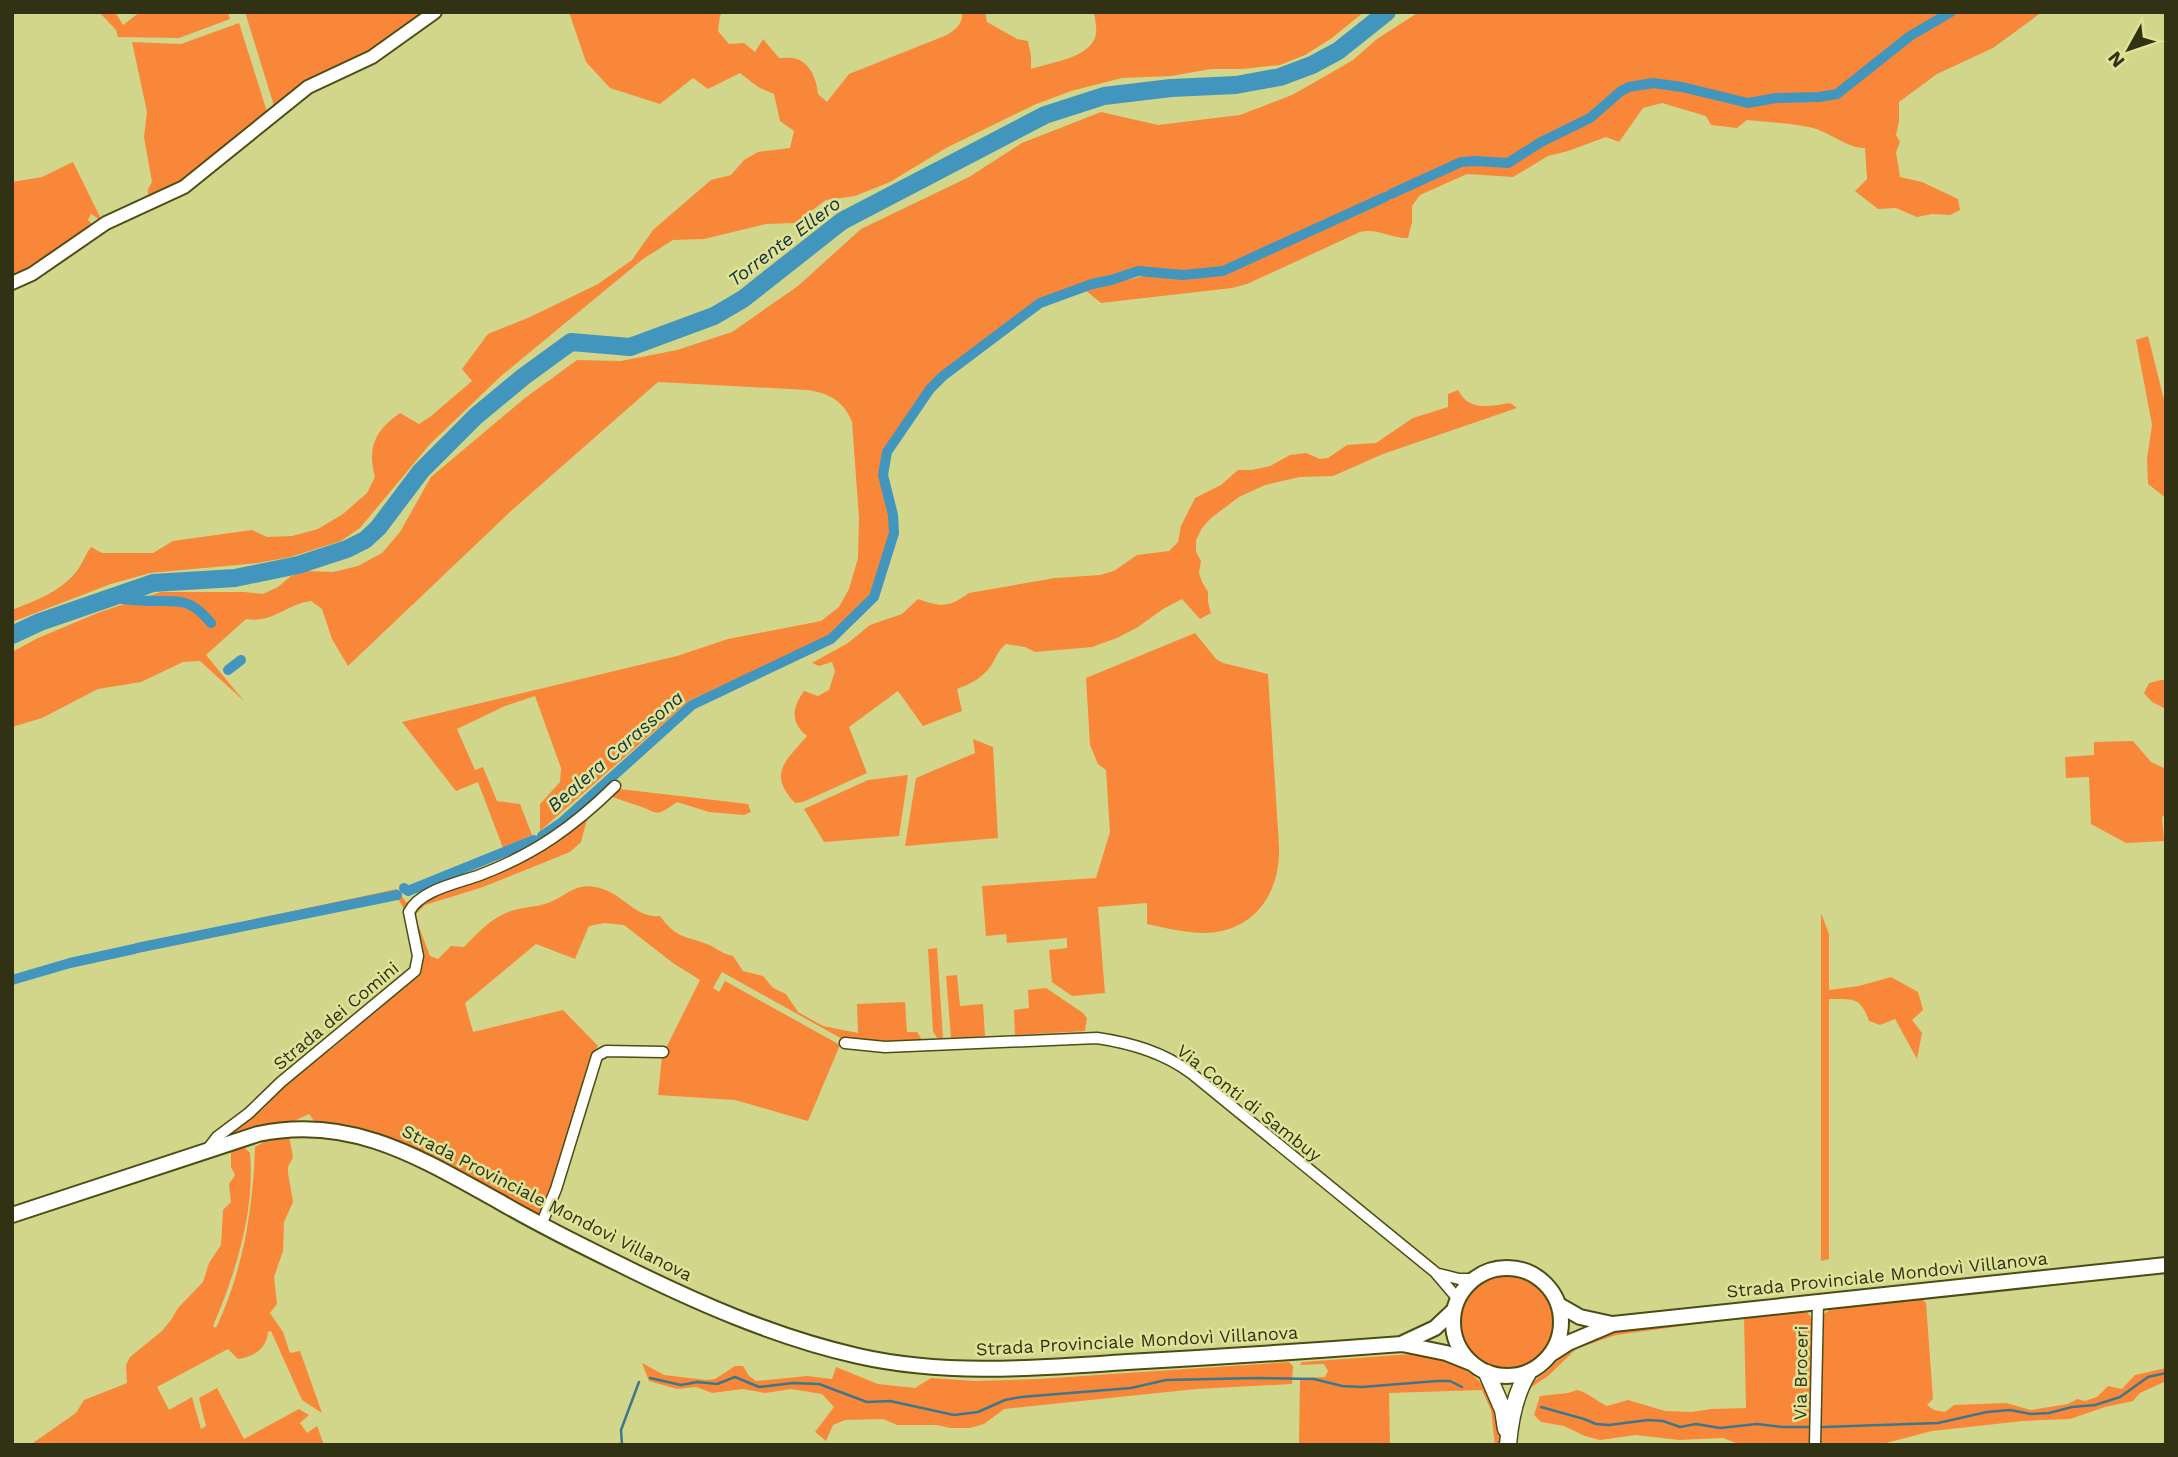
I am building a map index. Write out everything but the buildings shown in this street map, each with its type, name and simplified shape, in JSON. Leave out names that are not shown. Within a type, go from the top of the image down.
[{"type":"highway","points":[[1486,1373],[1503,1410],[1508,1442]]},
{"type":"highway","points":[[1508,1442],[1514,1406],[1521,1384],[1528,1373]]},
{"type":"main road","name":"Strada Provinciale Mondovì Villanova","points":[[12,1215],[207,1150],[274,1131],[309,1129],[365,1136],[403,1150],[541,1225],[711,1307],[824,1347],[890,1363],[925,1367],[1021,1369],[1402,1344],[1430,1349],[1471,1363]]},
{"type":"main road","name":"Strada Provinciale Mondovì Villanova","points":[[1552,1354],[1568,1343],[1613,1324],[2166,1265]]},
{"type":"main road","points":[[1492,1269],[1525,1270],[1542,1280],[1554,1294],[1562,1327],[1552,1354],[1539,1367],[1528,1373],[1503,1376],[1486,1373],[1471,1363],[1456,1341],[1453,1327],[1456,1305],[1473,1279],[1492,1269]]},
{"type":"main road","name":"Strada Provinciale Mondovì Villanova","points":[[1402,1344],[1435,1328],[1456,1305]]},
{"type":"main road","name":"Strada Provinciale Mondovì Villanova","points":[[1559,1306],[1580,1317],[1613,1324]]},
{"type":"street","points":[[12,283],[32,274],[106,223],[184,187],[308,87],[372,57],[435,12]]},
{"type":"street","name":"Strada dei Comini","points":[[207,1150],[274,1088],[415,971],[418,956],[409,912],[416,902],[541,847],[576,822],[615,786]]},
{"type":"street","name":"Via Conti di Sambuy","points":[[845,1043],[885,1047],[1077,1038],[1119,1041],[1147,1049],[1182,1067],[1435,1272],[1456,1305]]},
{"type":"street","points":[[541,1225],[560,1178],[597,1056],[611,1050],[663,1052]]},
{"type":"street","name":"Via Conti di Sambuy","points":[[1435,1272],[1473,1279]]},
{"type":"street","name":"Via Broceri","points":[[1815,1440],[1818,1302]]},
{"type":"shaded area","points":[[99,12],[115,12],[123,25],[140,12],[228,12],[230,19],[179,38],[118,37],[116,30]]},
{"type":"shaded area","points":[[245,12],[428,12],[385,45],[275,109]]},
{"type":"shaded area","points":[[569,12],[723,12],[718,31],[729,44],[744,43],[755,52],[763,39],[779,58],[802,61],[812,74],[818,94],[827,102],[849,74],[947,35],[960,23],[962,12],[985,12],[987,22],[1017,39],[1028,41],[1031,69],[1070,58],[1087,49],[1096,34],[1094,12],[1364,12],[1332,38],[1305,55],[1280,65],[1122,78],[1071,91],[1034,105],[946,148],[890,182],[855,196],[826,200],[795,223],[766,224],[704,239],[673,240],[643,259],[501,376],[430,444],[360,528],[341,541],[290,557],[258,563],[150,573],[111,584],[12,622],[12,610],[47,595],[70,579],[91,547],[102,553],[153,553],[173,541],[252,530],[267,537],[292,536],[318,529],[343,514],[367,493],[375,477],[373,448],[384,426],[400,413],[419,424],[472,381],[462,369],[488,334],[598,284],[632,260],[653,230],[711,180],[731,175],[744,160],[758,152],[790,148],[794,131],[780,121],[774,94],[758,87],[740,73],[708,89],[693,78],[660,104],[610,88],[586,62]]},
{"type":"shaded area","points":[[1419,12],[1946,12],[1906,36],[1837,92],[1818,96],[1774,96],[1747,100],[1654,81],[1627,86],[1590,115],[1541,140],[1510,160],[1458,160],[1221,268],[1183,271],[1132,268],[1041,298],[947,369],[925,389],[883,453],[880,471],[889,511],[890,531],[887,547],[870,595],[839,629],[828,637],[690,700],[540,831],[540,804],[560,782],[561,768],[535,696],[505,706],[457,729],[475,770],[483,767],[497,801],[520,804],[532,835],[503,848],[478,782],[456,791],[402,722],[677,656],[728,639],[821,621],[839,607],[849,589],[858,558],[859,518],[852,422],[835,399],[807,390],[658,382],[511,511],[348,666],[332,639],[322,609],[311,601],[263,619],[246,619],[206,655],[244,701],[200,661],[183,662],[141,682],[98,689],[42,718],[12,727],[12,652],[100,612],[161,592],[263,594],[278,587],[291,576],[306,571],[333,572],[358,566],[382,553],[400,532],[431,477],[525,398],[577,360],[621,361],[677,350],[732,332],[798,286],[861,229],[969,177],[1022,143],[1101,112],[1158,125],[1240,115],[1292,95],[1329,74]]},
{"type":"shaded area","points":[[1954,12],[2042,12],[1993,48],[1937,74],[1899,102],[1896,135],[1900,142],[1896,152],[1900,177],[1922,182],[1958,199],[1960,210],[1950,215],[1917,217],[1896,208],[1878,209],[1855,191],[1867,179],[1865,148],[1851,145],[1816,129],[1794,124],[1747,120],[1737,128],[1711,125],[1706,116],[1662,103],[1643,108],[1619,142],[1606,137],[1548,156],[1513,177],[1467,174],[1420,195],[1412,206],[1408,238],[1373,231],[1360,232],[1247,284],[1232,288],[1101,303],[1085,290],[1143,276],[1184,279],[1228,273],[1460,166],[1512,164],[1542,144],[1591,119],[1630,89],[1653,86],[1682,89],[1749,104],[1837,96],[1912,37]]},
{"type":"shaded area","points":[[239,23],[268,115],[182,184],[106,217],[148,196],[152,182],[144,137],[147,112],[132,42],[181,44]]},
{"type":"shaded area","points":[[73,162],[102,221],[91,214],[88,220],[94,226],[37,266],[12,279],[12,182],[42,177]]},
{"type":"shaded area","points":[[2148,336],[2166,408],[2166,498],[2148,484],[2147,459],[2152,425],[2136,340]]},
{"type":"shaded area","points":[[1458,390],[1474,405],[1510,403],[1517,408],[1383,454],[1333,476],[1300,477],[1265,485],[1239,497],[1211,518],[1196,540],[1196,552],[1201,561],[1199,573],[1208,592],[1211,613],[1200,619],[1182,599],[1138,627],[1092,647],[1035,652],[1025,647],[1006,644],[983,675],[957,689],[962,711],[923,726],[898,691],[849,727],[867,773],[803,802],[795,803],[787,793],[782,783],[783,768],[807,736],[795,720],[797,703],[804,691],[818,696],[829,690],[835,671],[832,662],[819,666],[812,663],[848,643],[870,625],[902,614],[918,599],[932,604],[950,604],[969,593],[1055,578],[1100,575],[1114,571],[1137,555],[1169,551],[1178,542],[1181,526],[1195,498],[1221,485],[1238,470],[1270,466],[1290,455],[1306,453],[1320,459],[1328,458],[1347,445],[1376,443],[1413,418],[1448,407],[1448,394]]},
{"type":"shaded area","points":[[1195,633],[1216,659],[1223,663],[1268,674],[1279,846],[1275,880],[1269,895],[1249,919],[1219,932],[1174,930],[1147,924],[1147,903],[1098,907],[1105,993],[1072,996],[1052,982],[1049,950],[1067,948],[1067,938],[1007,943],[1006,934],[986,936],[982,886],[1096,878],[1110,832],[1106,770],[1098,764],[1090,745],[1086,678]]},
{"type":"shaded area","points":[[2166,680],[2166,709],[2152,702],[2144,693],[2149,683]]},
{"type":"shaded area","points":[[973,739],[993,747],[998,838],[905,846],[916,778],[975,753]]},
{"type":"shaded area","points":[[2133,741],[2151,762],[2166,769],[2166,815],[2162,817],[2164,841],[2126,843],[2091,824],[2089,777],[2066,778],[2065,757],[2094,755],[2094,742]]},
{"type":"shaded area","points":[[908,775],[899,836],[824,842],[804,809],[868,780]]},
{"type":"shaded area","points":[[620,789],[748,804],[751,812],[744,815],[709,812],[677,802],[664,811],[656,812],[609,795]]},
{"type":"shaded area","points":[[588,816],[581,842],[570,852],[483,887],[425,905],[417,913],[416,919],[430,956],[438,959],[451,946],[464,947],[485,926],[504,914],[548,903],[579,887],[594,887],[610,892],[644,914],[660,916],[671,929],[681,935],[733,956],[743,971],[763,976],[773,988],[786,994],[798,1012],[823,1026],[858,1033],[857,1004],[905,1002],[907,1032],[917,1032],[923,1041],[879,1043],[844,1040],[722,972],[713,988],[719,992],[725,981],[840,1045],[808,1121],[735,1100],[658,1095],[662,1056],[700,980],[624,925],[604,923],[589,926],[575,959],[536,944],[465,1003],[473,1032],[563,1010],[598,1046],[594,1051],[553,1187],[539,1216],[422,1152],[384,1135],[346,1126],[316,1124],[309,1114],[288,1124],[224,1138],[265,1107],[280,1088],[335,1046],[415,976],[412,917],[415,909],[428,898],[532,855],[571,831]]},
{"type":"shaded area","points":[[397,889],[408,905],[406,912],[398,899],[142,952],[138,944]]},
{"type":"shaded area","points":[[1821,913],[1829,934],[1829,990],[1859,986],[1891,977],[1918,992],[1923,1010],[1912,1020],[1922,1033],[1917,1059],[1895,1019],[1880,1025],[1869,1021],[1858,1003],[1829,999],[1829,1259],[1821,1261]]},
{"type":"shaded area","points":[[937,948],[943,1038],[937,1038],[933,1031],[928,949]]},
{"type":"shaded area","points":[[957,975],[960,1006],[983,1004],[985,1036],[951,1038],[946,976]]},
{"type":"shaded area","points":[[1046,988],[1083,1013],[1087,1018],[1085,1031],[1015,1035],[1014,1010],[1029,1008],[1028,990]]},
{"type":"shaded area","points":[[289,1136],[293,1157],[288,1173],[293,1202],[284,1222],[283,1251],[274,1277],[277,1304],[270,1313],[283,1332],[290,1353],[300,1351],[322,1413],[302,1400],[271,1331],[268,1332],[265,1343],[254,1354],[238,1359],[228,1349],[157,1387],[169,1410],[192,1397],[201,1429],[206,1426],[199,1398],[217,1388],[244,1439],[299,1409],[309,1415],[300,1423],[307,1433],[317,1426],[324,1445],[30,1445],[76,1413],[84,1400],[127,1383],[126,1365],[130,1357],[162,1331],[178,1308],[203,1282],[209,1263],[221,1245],[223,1210],[231,1202],[229,1184],[235,1175],[231,1167],[231,1149],[244,1147],[250,1153],[251,1175],[247,1219],[236,1263],[213,1326],[216,1328],[233,1285],[245,1240],[252,1194],[255,1147],[269,1139]]},
{"type":"shaded area","points":[[1507,1275],[1525,1279],[1540,1289],[1550,1304],[1554,1322],[1550,1340],[1540,1355],[1525,1365],[1507,1369],[1489,1365],[1474,1355],[1464,1340],[1460,1322],[1464,1304],[1474,1289],[1489,1279]]},
{"type":"shaded area","points":[[1922,1299],[1926,1303],[1933,1399],[1927,1405],[1934,1410],[1945,1412],[1954,1405],[2006,1403],[2031,1410],[2068,1404],[2077,1399],[2085,1401],[2097,1397],[2108,1386],[2122,1389],[2135,1375],[2166,1368],[2166,1381],[2140,1393],[2133,1401],[2070,1419],[1932,1431],[1882,1444],[1818,1445],[1824,1314],[1831,1309]]},
{"type":"shaded area","points":[[1807,1312],[1814,1321],[1812,1445],[1741,1445],[1723,1438],[1679,1440],[1636,1435],[1600,1440],[1564,1426],[1541,1422],[1534,1415],[1540,1396],[1577,1390],[1607,1406],[1628,1400],[1665,1411],[1746,1408],[1744,1316]]},
{"type":"shaded area","points":[[1733,1317],[1616,1335],[1576,1349],[1548,1376],[1527,1390],[1519,1414],[1516,1445],[1513,1445],[1516,1414],[1524,1388],[1546,1372],[1574,1345],[1609,1332]]},
{"type":"shaded area","points":[[1412,1354],[1450,1363],[1466,1370],[1478,1380],[1494,1406],[1500,1445],[1495,1445],[1491,1410],[1482,1390],[1389,1393],[1390,1445],[1299,1445],[1300,1378],[1325,1377],[1328,1371],[1324,1364],[1300,1365],[1302,1362]]},
{"type":"shaded area","points":[[1289,1362],[1293,1366],[1292,1384],[1196,1389],[1004,1409],[984,1424],[970,1428],[897,1425],[883,1419],[845,1420],[833,1425],[826,1441],[815,1432],[834,1407],[822,1394],[791,1389],[765,1393],[743,1389],[712,1393],[696,1387],[677,1389],[649,1381],[642,1363],[664,1375],[706,1380],[715,1379],[735,1366],[743,1366],[756,1381],[807,1376],[832,1379],[836,1367],[878,1384],[915,1388],[931,1378],[975,1381],[1038,1379]]},
{"type":"waterway","name":"Torrente Ellero","points":[[12,635],[40,622],[153,583],[235,578],[298,565],[347,549],[365,540],[378,528],[421,471],[476,416],[571,342],[630,347],[714,316],[743,299],[842,221],[1045,115],[1104,96],[1171,88],[1236,85],[1280,77],[1312,65],[1338,51],[1387,12]]},
{"type":"waterway","name":"Bealera Carassona","points":[[1391,194],[1461,162],[1508,163],[1541,142],[1590,118],[1629,87],[1653,83],[1748,103],[1776,98],[1837,94],[1910,36],[1951,12]]},
{"type":"waterway","name":"Bealera Carassona","points":[[542,836],[561,823],[692,705],[831,639],[874,597],[894,533],[893,515],[883,475],[887,452],[930,389],[943,376],[1040,303],[1138,271],[1183,275],[1223,271],[1385,197]]},
{"type":"waterway","points":[[109,598],[185,603],[198,609],[211,623]]},
{"type":"waterway","points":[[228,670],[241,660]]},
{"type":"waterway","points":[[404,888],[408,891],[534,840]]},
{"type":"waterway","name":"Bealera Carassona","points":[[137,948],[397,895]]},
{"type":"waterway","name":"Bealera Carassona","points":[[12,980],[70,963],[134,949]]},
{"type":"waterway","points":[[1541,1407],[1596,1424],[1609,1425],[1648,1420],[1663,1421],[1680,1427],[1696,1424],[1720,1428],[1757,1424],[1824,1427],[1938,1423],[1987,1412],[2010,1410],[2031,1414],[2049,1413],[2095,1405],[2120,1397],[2148,1377],[2166,1373]]},
{"type":"waterway","points":[[650,1378],[681,1385],[697,1382],[717,1384],[735,1377],[759,1387],[793,1383],[819,1384],[867,1402],[890,1401],[954,1415],[978,1412],[1005,1400],[1021,1397],[1131,1388],[1166,1380],[1314,1379],[1342,1386],[1362,1387],[1450,1381],[1462,1387]]},
{"type":"waterway","points":[[622,1445],[621,1430],[639,1382]]}]
